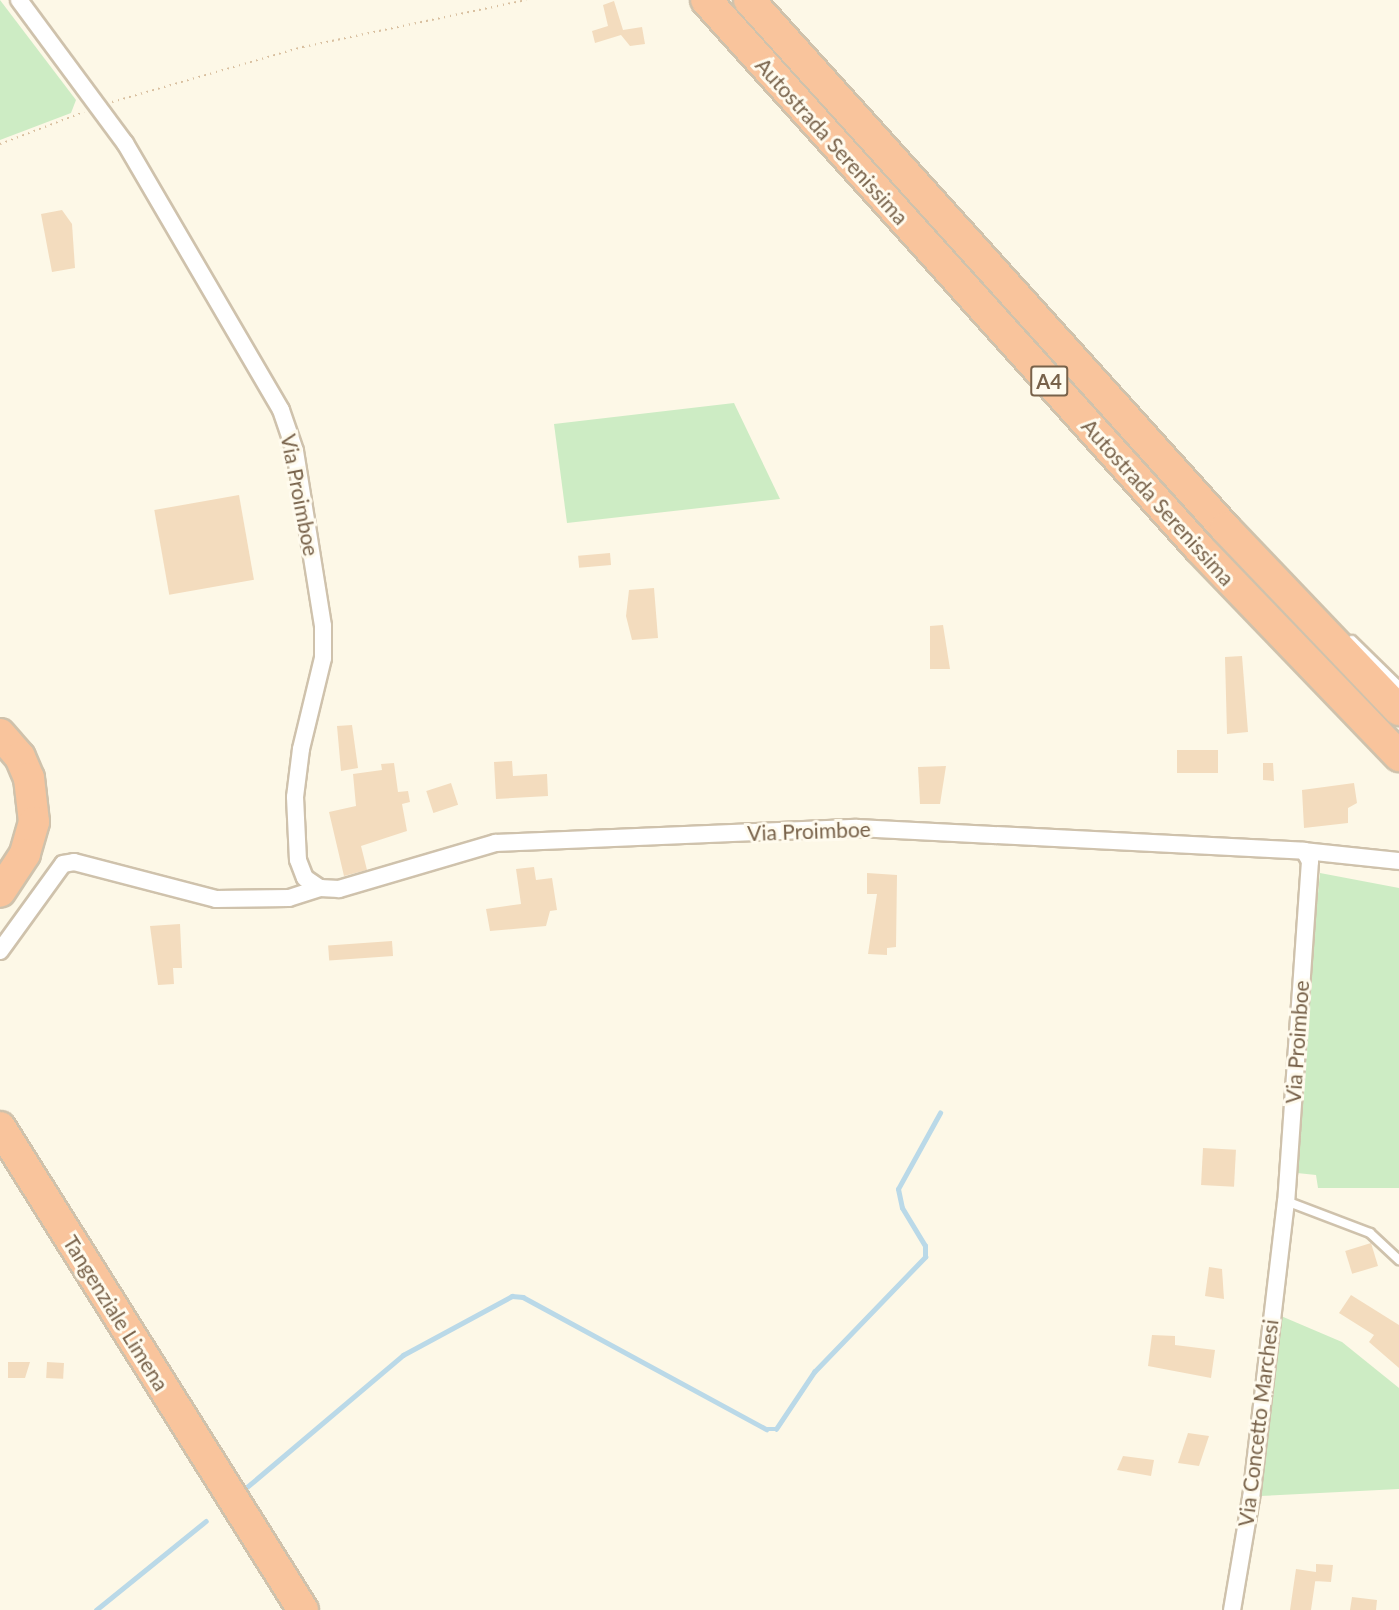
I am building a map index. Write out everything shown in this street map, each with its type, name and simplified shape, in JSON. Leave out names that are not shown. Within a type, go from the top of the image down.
[{"type":"highway","name":"Autostrada Serenissima","points":[[706,0],[1199,548],[1399,756]]},
{"type":"highway","name":"Autostrada Serenissima","points":[[748,0],[1225,528],[1399,710]]},
{"type":"highway","points":[[0,734],[20,757],[33,806],[26,854],[0,892]]},
{"type":"highway","points":[[0,872],[18,848],[33,806]]},
{"type":"highway","points":[[0,1104],[42,1195]]},
{"type":"highway","name":"Tangenziale Limena","points":[[0,1127],[225,1505]]},
{"type":"highway","name":"Tangenziale Limena","points":[[0,1164],[225,1505]]},
{"type":"highway","points":[[225,1505],[280,1610]]},
{"type":"highway","points":[[225,1505],[303,1610]]},
{"type":"street","name":"Via Proimboe","points":[[19,0],[125,143],[275,400],[295,451],[323,626],[323,658],[297,778],[298,860],[305,878],[320,888]]},
{"type":"street","name":"Via Proimboe","points":[[0,951],[63,864],[74,862],[216,899],[289,898],[320,888],[339,889],[495,843],[857,828],[1304,851],[1399,861]]},
{"type":"street","name":"Via Proimboe","points":[[1281,1235],[1286,1201],[1310,861],[1304,851]]},
{"type":"street","name":"Via Concetto Marchesi","points":[[1232,1610],[1251,1498],[1281,1235]]},
{"type":"lane","points":[[1225,528],[1337,627]]},
{"type":"lane","points":[[1346,635],[1399,686]]},
{"type":"lane","points":[[1286,1201],[1370,1233],[1399,1260]]},
{"type":"path","points":[[0,144],[98,106],[303,47],[526,0]]},
{"type":"green space","points":[[0,0],[76,100],[71,113],[0,140]]},
{"type":"green space","points":[[734,403],[780,499],[567,523],[554,424]]},
{"type":"green space","points":[[1320,873],[1399,888],[1399,1188],[1318,1188],[1316,1175],[1297,1173],[1299,1085]]},
{"type":"green space","points":[[1281,1316],[1342,1342],[1399,1388],[1399,1489],[1260,1496]]},
{"type":"building","points":[[614,1],[623,30],[642,27],[645,44],[630,46],[621,35],[595,43],[592,31],[608,26],[603,5]]},
{"type":"building","points":[[62,210],[72,224],[75,268],[52,272],[41,214]]},
{"type":"building","points":[[239,495],[254,580],[169,595],[154,510]]},
{"type":"building","points":[[610,553],[611,565],[579,568],[578,556]]},
{"type":"building","points":[[654,588],[658,638],[632,640],[626,616],[629,590]]},
{"type":"building","points":[[943,625],[950,669],[930,669],[930,626]]},
{"type":"building","points":[[1242,656],[1248,732],[1227,734],[1225,657]]},
{"type":"building","points":[[352,725],[358,768],[341,771],[337,726]]},
{"type":"building","points":[[1177,750],[1218,750],[1218,773],[1177,773]]},
{"type":"building","points":[[512,761],[513,776],[547,774],[548,796],[496,799],[494,762]]},
{"type":"building","points":[[394,763],[398,792],[408,791],[410,802],[402,804],[407,831],[361,846],[367,870],[344,876],[329,812],[356,806],[353,774],[382,770],[381,764]]},
{"type":"building","points":[[1263,763],[1273,763],[1274,781],[1263,780]]},
{"type":"building","points":[[946,766],[940,804],[920,804],[918,767]]},
{"type":"building","points":[[451,783],[458,805],[433,813],[426,791]]},
{"type":"building","points":[[1354,783],[1357,803],[1348,808],[1348,823],[1304,828],[1302,790]]},
{"type":"building","points":[[534,867],[536,880],[552,878],[557,910],[550,911],[546,926],[490,931],[486,909],[521,904],[516,869]]},
{"type":"building","points":[[867,873],[897,875],[896,947],[887,948],[887,955],[868,954],[877,894],[867,894]]},
{"type":"building","points":[[180,924],[182,968],[173,968],[174,984],[158,985],[150,926]]},
{"type":"building","points":[[392,941],[393,956],[329,960],[328,945]]},
{"type":"building","points":[[1203,1148],[1236,1150],[1234,1187],[1201,1185]]},
{"type":"building","points":[[1371,1243],[1378,1266],[1352,1274],[1345,1251]]},
{"type":"building","points":[[1209,1267],[1222,1269],[1224,1299],[1205,1296]]},
{"type":"building","points":[[1351,1295],[1399,1325],[1399,1368],[1369,1342],[1374,1335],[1339,1313]]},
{"type":"building","points":[[1152,1335],[1175,1336],[1175,1345],[1215,1350],[1211,1378],[1148,1366]]},
{"type":"building","points":[[8,1362],[30,1362],[25,1378],[8,1378]]},
{"type":"building","points":[[47,1362],[64,1363],[63,1379],[46,1378]]},
{"type":"building","points":[[1188,1433],[1209,1436],[1199,1466],[1178,1463]]},
{"type":"building","points":[[1123,1456],[1154,1460],[1151,1476],[1117,1470]]},
{"type":"building","points":[[1316,1564],[1333,1565],[1331,1582],[1315,1581],[1311,1610],[1290,1610],[1296,1569],[1316,1572]]},
{"type":"building","points":[[1352,1597],[1377,1600],[1376,1610],[1350,1610]]},
{"type":"waterway","points":[[247,1487],[403,1355],[512,1296],[523,1297],[766,1429],[776,1429],[814,1372],[925,1257],[925,1246],[902,1208],[898,1189],[940,1113]]},
{"type":"waterway","points":[[96,1610],[206,1521]]}]
